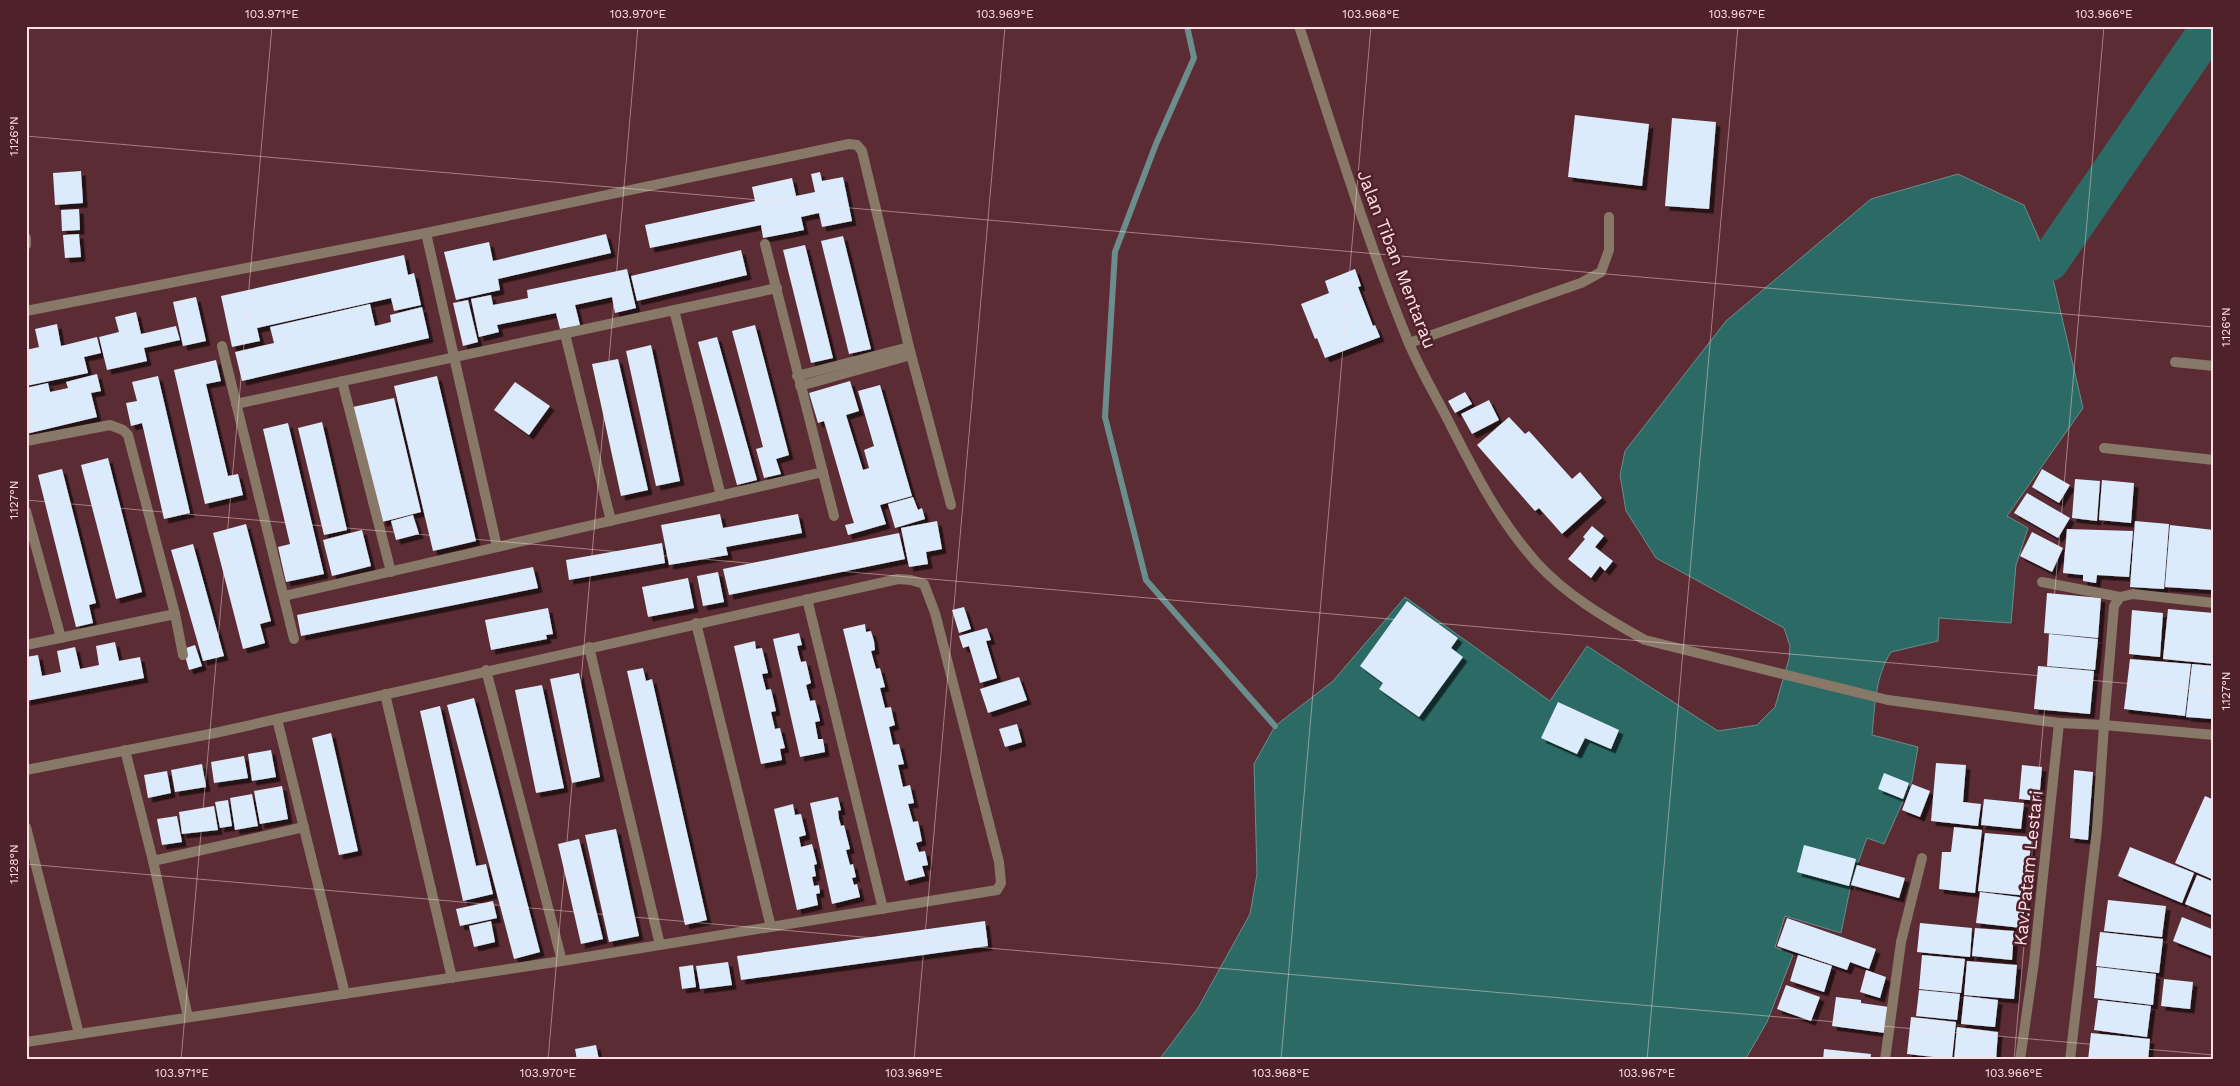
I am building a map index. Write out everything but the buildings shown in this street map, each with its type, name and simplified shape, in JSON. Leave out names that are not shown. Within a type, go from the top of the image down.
[{"type":"street","name":"Jalan Tiban Mentarau","points":[[1299,26],[1362,219],[1409,343],[1486,494],[1511,532],[1539,565],[1576,596],[1612,621],[1645,640],[1888,700],[2060,723]]},
{"type":"street","points":[[26,311],[426,232],[846,144],[856,145],[862,151],[910,351],[951,504]]},
{"type":"street","points":[[1409,343],[1581,283],[1601,272],[1609,250],[1609,217]]},
{"type":"street","points":[[426,232],[497,547]]},
{"type":"street","points":[[26,238],[26,245]]},
{"type":"street","points":[[765,244],[834,516]]},
{"type":"street","points":[[236,404],[777,288]]},
{"type":"street","points":[[674,310],[721,496]]},
{"type":"street","points":[[565,334],[611,521]]},
{"type":"street","points":[[222,346],[294,639]]},
{"type":"street","points":[[799,381],[910,351]]},
{"type":"street","points":[[2175,362],[2214,366]]},
{"type":"street","points":[[342,381],[391,572]]},
{"type":"street","points":[[26,441],[110,425],[123,430],[128,435],[175,614],[183,655]]},
{"type":"street","points":[[2104,448],[2214,460]]},
{"type":"street","points":[[284,596],[823,472]]},
{"type":"street","points":[[26,511],[61,638]]},
{"type":"street","points":[[26,770],[276,718],[898,579],[911,580],[924,584],[935,613],[999,862],[1001,883],[996,890],[883,909],[562,961],[26,1042]]},
{"type":"street","points":[[2042,582],[2120,597],[2133,594],[2214,604]]},
{"type":"street","points":[[2070,1060],[2098,829],[2114,606],[2120,597]]},
{"type":"street","points":[[807,599],[883,909]]},
{"type":"street","points":[[26,645],[175,614]]},
{"type":"street","points":[[696,624],[771,927]]},
{"type":"street","points":[[590,647],[660,945]]},
{"type":"street","points":[[486,670],[562,961]]},
{"type":"street","points":[[385,694],[452,978]]},
{"type":"street","points":[[276,718],[345,994]]},
{"type":"street","points":[[2060,723],[2214,735]]},
{"type":"street","name":"Kav.Patam Lestari","points":[[2020,1060],[2034,962],[2060,723]]},
{"type":"street","points":[[125,750],[154,861],[188,1017]]},
{"type":"street","points":[[26,827],[79,1034]]},
{"type":"street","points":[[154,861],[304,827]]},
{"type":"street","points":[[1886,1060],[1901,942],[1922,858]]},
{"type":"water","points":[[1958,174],[2024,205],[2049,262],[2083,408],[2007,516],[2028,528],[2016,565],[2011,623],[1939,618],[1938,641],[1891,652],[1879,682],[1872,735],[1918,747],[1912,781],[1884,844],[1867,838],[1852,879],[1841,933],[1785,916],[1775,947],[1793,955],[1767,1022],[1745,1060],[1159,1060],[1198,1008],[1250,914],[1257,874],[1254,764],[1275,726],[1333,681],[1405,597],[1550,701],[1587,646],[1718,731],[1757,725],[1775,707],[1789,659],[1790,646],[1784,628],[1656,558],[1626,511],[1620,475],[1625,451],[1726,321],[1871,199]]},
{"type":"waterway","points":[[1187,26],[1194,58],[1156,144],[1115,252],[1105,417],[1146,580],[1275,726]]},
{"type":"waterway","points":[[2049,262],[2211,26]]}]
